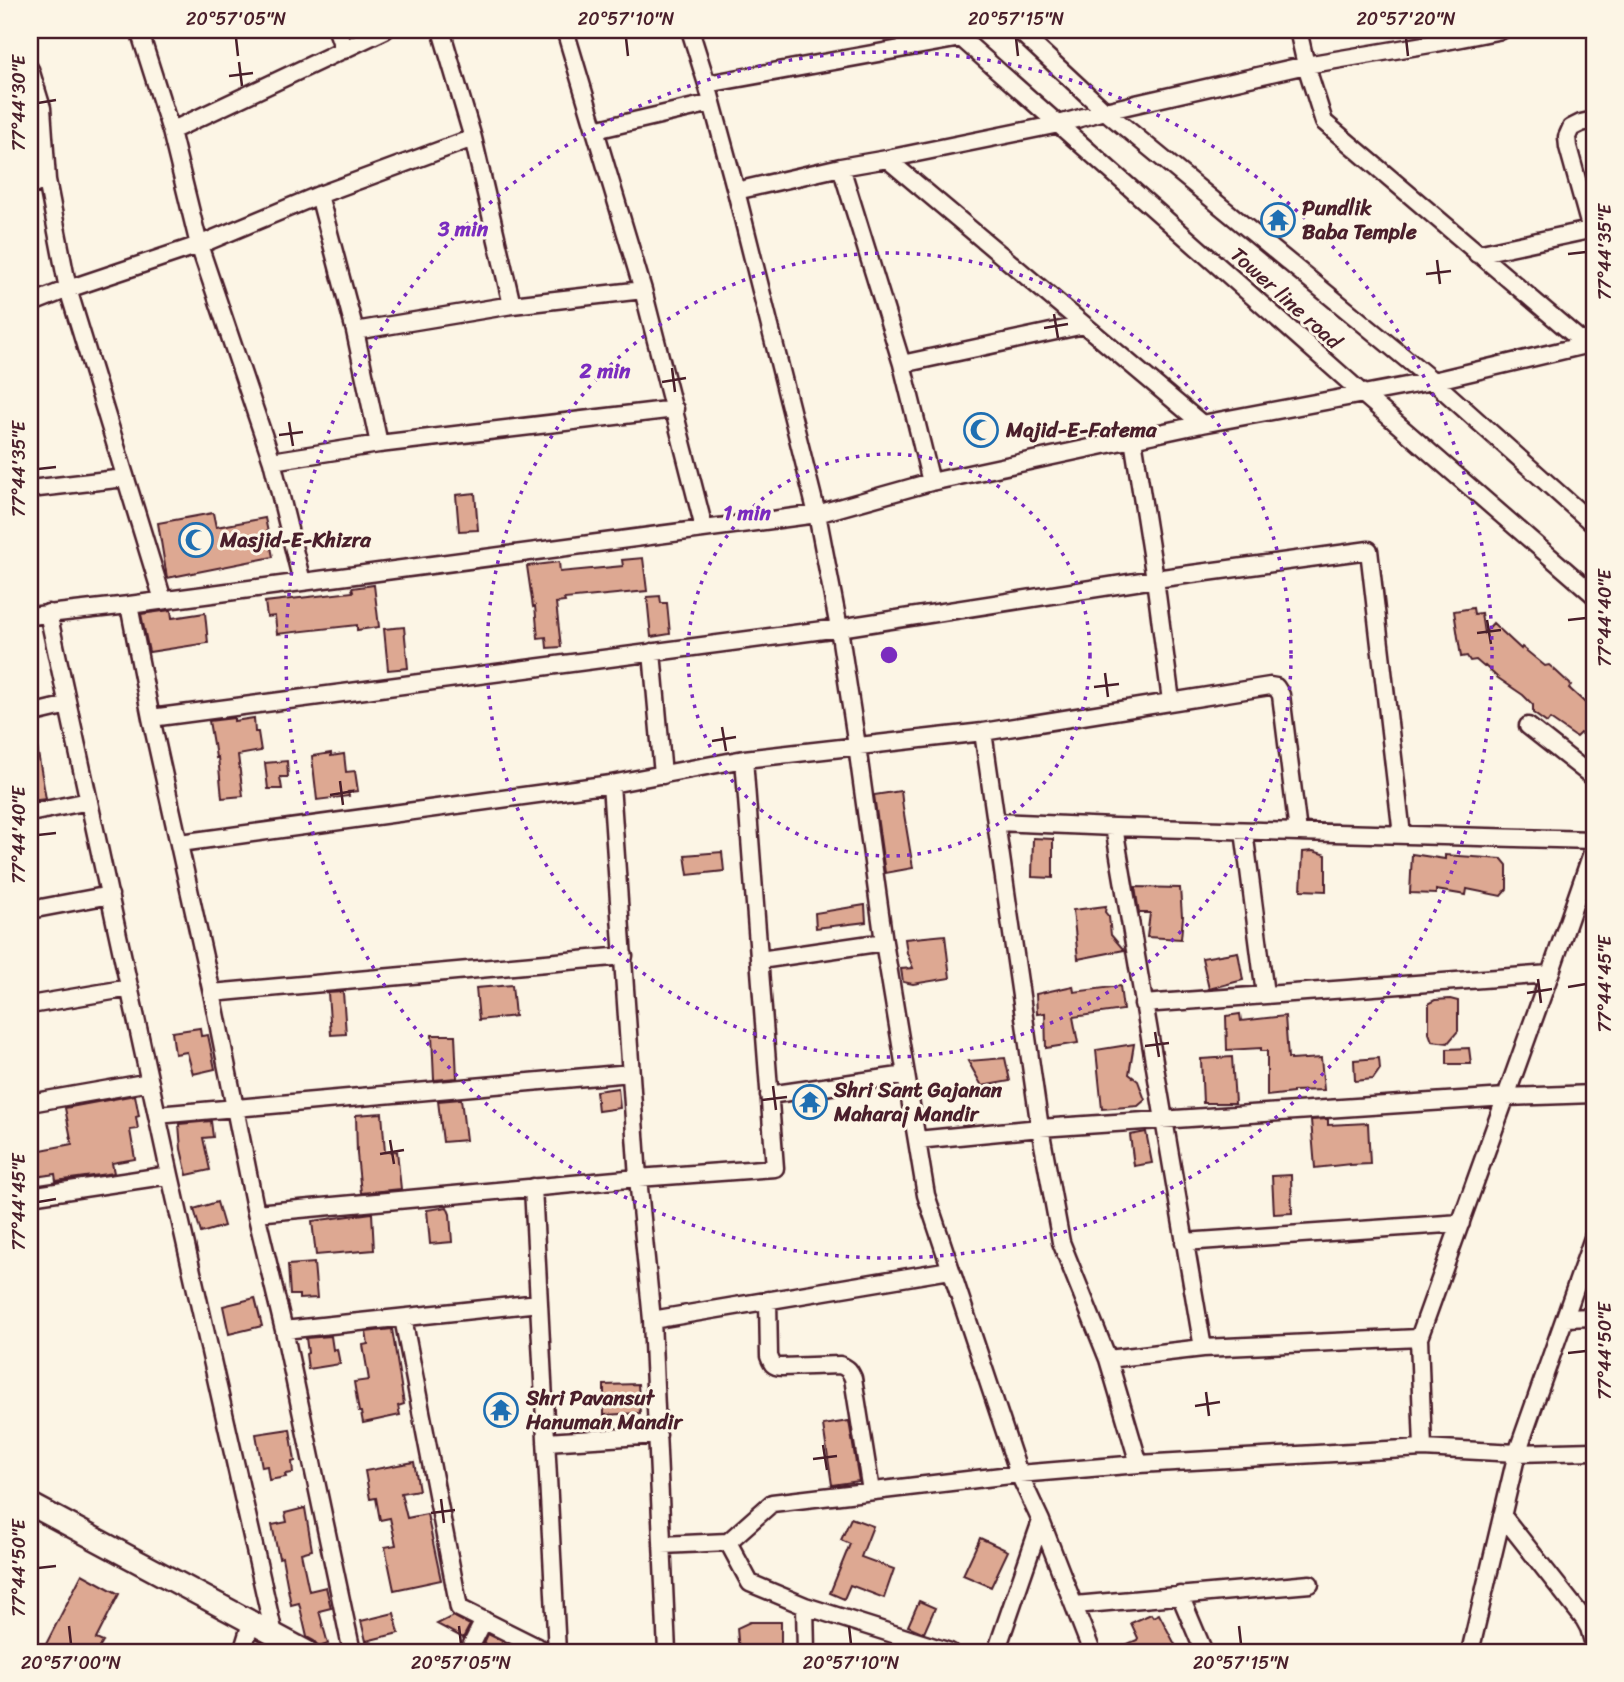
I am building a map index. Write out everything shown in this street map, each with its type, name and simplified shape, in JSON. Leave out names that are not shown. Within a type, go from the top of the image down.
[{"type":"street","points":[[139,30],[171,131],[199,245],[272,461],[302,582]]},
{"type":"street","points":[[338,30],[344,50]]},
{"type":"street","points":[[171,131],[385,30]]},
{"type":"street","points":[[442,30],[473,138],[512,305]]},
{"type":"street","points":[[565,30],[643,290],[704,528]]},
{"type":"street","points":[[690,30],[736,191],[817,514],[858,746],[884,942],[926,1195],[1019,1474],[1041,1521],[1092,1652]]},
{"type":"street","points":[[1018,30],[1105,111],[1433,382],[1594,525]]},
{"type":"street","points":[[1298,30],[1324,122],[1477,254],[1590,344]]},
{"type":"street","points":[[736,191],[841,167],[1059,124],[1105,111],[1435,36],[1502,30]]},
{"type":"street","points":[[707,84],[962,32]]},
{"type":"street","name":"Tower line road","points":[[962,32],[1059,124],[1594,595]]},
{"type":"street","points":[[30,69],[42,108],[47,180],[68,289],[163,600]]},
{"type":"street","points":[[595,130],[712,103]]},
{"type":"street","points":[[1477,254],[1592,229],[1567,137],[1571,128],[1594,120]]},
{"type":"street","points":[[30,304],[199,245],[318,195],[473,138]]},
{"type":"street","points":[[887,159],[1202,424]]},
{"type":"street","points":[[841,167],[902,364],[931,482]]},
{"type":"street","points":[[30,187],[47,180]]},
{"type":"street","points":[[318,195],[355,331],[379,444]]},
{"type":"street","points":[[355,331],[512,305],[643,290]]},
{"type":"street","points":[[902,364],[1084,325]]},
{"type":"street","points":[[30,616],[817,514],[931,482],[1202,424],[1433,382],[1590,344]]},
{"type":"street","points":[[272,461],[379,444],[675,409]]},
{"type":"street","points":[[1133,439],[1171,701]]},
{"type":"street","points":[[30,489],[125,478]]},
{"type":"street","points":[[151,718],[839,628],[1155,579],[1369,550],[1402,835]]},
{"type":"street","points":[[129,605],[256,1213],[284,1330],[352,1652]]},
{"type":"street","points":[[48,614],[131,988],[149,1082],[274,1634]]},
{"type":"street","points":[[652,652],[663,775]]},
{"type":"street","points":[[180,843],[611,785],[744,760],[984,732],[1270,686],[1276,687],[1281,695],[1298,832]]},
{"type":"street","points":[[30,714],[68,705]]},
{"type":"street","points":[[1528,726],[1594,778]]},
{"type":"street","points":[[984,732],[1040,1128],[1061,1242],[1108,1359],[1139,1464]]},
{"type":"street","points":[[256,1213],[775,1168],[744,760]]},
{"type":"street","points":[[611,785],[638,1178],[652,1320],[667,1652]]},
{"type":"street","points":[[30,813],[89,801]]},
{"type":"street","points":[[996,822],[1594,840]]},
{"type":"street","points":[[1114,827],[1203,1348]]},
{"type":"street","points":[[1244,831],[1265,995]]},
{"type":"street","points":[[1423,1448],[1419,1338],[1594,847]]},
{"type":"street","points":[[30,910],[110,895]]},
{"type":"street","points":[[760,960],[884,942]]},
{"type":"street","points":[[212,993],[624,956]]},
{"type":"street","points":[[1143,1004],[1550,975]]},
{"type":"street","points":[[30,1005],[131,988]]},
{"type":"street","points":[[157,1115],[631,1073]]},
{"type":"street","points":[[769,1094],[906,1075]]},
{"type":"street","points":[[30,1102],[149,1082]]},
{"type":"street","points":[[917,1140],[1040,1128],[1506,1097],[1594,1094]]},
{"type":"street","points":[[30,1196],[170,1175]]},
{"type":"street","points":[[533,1187],[557,1652]]},
{"type":"street","points":[[1184,1242],[1461,1223]]},
{"type":"street","points":[[1470,1652],[1517,1453],[1594,1235]]},
{"type":"street","points":[[652,1320],[950,1270]]},
{"type":"street","points":[[768,1300],[769,1356],[772,1364],[776,1367],[840,1365],[851,1371],[871,1492]]},
{"type":"street","points":[[284,1330],[539,1303]]},
{"type":"street","points":[[1565,1318],[1594,1317]]},
{"type":"street","points":[[403,1318],[459,1608],[547,1652]]},
{"type":"street","points":[[1108,1359],[1203,1348],[1419,1338]]},
{"type":"street","points":[[546,1442],[658,1435]]},
{"type":"street","points":[[663,1545],[728,1542],[772,1503],[1019,1474],[1139,1464],[1423,1448],[1517,1453],[1594,1451]]},
{"type":"street","points":[[30,1504],[307,1652]]},
{"type":"street","points":[[1502,1515],[1584,1619],[1594,1646]]},
{"type":"street","points":[[996,1652],[1041,1521]]},
{"type":"street","points":[[728,1542],[750,1583],[805,1606],[950,1652]]},
{"type":"street","points":[[1075,1605],[1310,1584]]},
{"type":"street","points":[[1180,1595],[1204,1652]]},
{"type":"street","points":[[805,1606],[806,1652]]},
{"type":"street","points":[[468,1652],[484,1620]]},
{"type":"street","points":[[243,1652],[251,1623]]},
{"type":"building","points":[[475,493],[478,530],[459,531],[456,495]]},
{"type":"building","points":[[213,513],[216,527],[265,518],[273,557],[167,578],[158,523]]},
{"type":"building","points":[[643,558],[647,591],[564,599],[565,602],[556,603],[561,647],[547,648],[546,637],[538,638],[527,566],[559,562],[560,572],[623,566],[622,560]]},
{"type":"building","points":[[374,585],[379,627],[357,630],[357,625],[277,634],[275,616],[267,617],[265,602],[353,592],[352,588]]},
{"type":"building","points":[[660,596],[661,603],[667,603],[670,634],[651,637],[647,597]]},
{"type":"building","points":[[1473,608],[1474,614],[1481,613],[1484,633],[1493,623],[1521,649],[1522,647],[1545,666],[1549,665],[1556,671],[1571,685],[1569,688],[1594,711],[1594,723],[1583,735],[1580,733],[1576,737],[1550,719],[1547,723],[1533,713],[1533,705],[1523,695],[1476,660],[1470,661],[1467,656],[1461,657],[1454,611]]},
{"type":"building","points":[[171,610],[172,618],[205,613],[208,643],[149,652],[141,614]]},
{"type":"building","points":[[404,627],[408,668],[388,670],[384,629]]},
{"type":"building","points":[[234,718],[234,721],[254,718],[261,751],[238,755],[243,796],[222,798],[218,757],[216,758],[209,721]]},
{"type":"building","points":[[37,747],[46,799],[30,801],[30,748]]},
{"type":"building","points":[[331,753],[331,756],[344,754],[346,772],[355,771],[358,791],[348,792],[349,796],[317,800],[312,756]]},
{"type":"building","points":[[287,761],[288,777],[280,777],[282,789],[268,789],[265,763]]},
{"type":"building","points":[[901,791],[913,868],[885,873],[874,795]]},
{"type":"building","points":[[1033,838],[1053,839],[1053,878],[1032,877]]},
{"type":"building","points":[[1313,851],[1326,855],[1326,891],[1301,890],[1303,852]]},
{"type":"building","points":[[722,852],[724,871],[688,875],[685,855]]},
{"type":"building","points":[[1412,854],[1445,859],[1445,855],[1502,859],[1507,865],[1507,889],[1501,896],[1467,889],[1466,895],[1436,890],[1436,894],[1410,893]]},
{"type":"building","points":[[1135,887],[1180,888],[1183,916],[1181,939],[1147,937],[1150,913],[1139,913]]},
{"type":"building","points":[[865,905],[866,922],[816,928],[815,913]]},
{"type":"building","points":[[1106,906],[1111,935],[1124,950],[1078,959],[1073,910]]},
{"type":"building","points":[[945,935],[950,978],[913,984],[903,982],[901,969],[913,968],[905,939]]},
{"type":"building","points":[[1238,952],[1243,980],[1209,989],[1202,958]]},
{"type":"building","points":[[512,985],[515,1016],[479,1020],[476,988]]},
{"type":"building","points":[[1073,986],[1074,992],[1120,986],[1123,1010],[1073,1017],[1078,1043],[1046,1048],[1045,1013],[1037,1014],[1036,994]]},
{"type":"building","points":[[343,992],[346,1034],[331,1035],[328,993]]},
{"type":"building","points":[[1450,999],[1458,1001],[1458,1031],[1448,1043],[1432,1041],[1429,1033],[1429,1003]]},
{"type":"building","points":[[1240,1014],[1241,1021],[1285,1016],[1288,1058],[1321,1058],[1324,1090],[1293,1091],[1267,1096],[1267,1051],[1261,1051],[1261,1048],[1227,1050],[1226,1016]]},
{"type":"building","points":[[200,1028],[201,1036],[208,1035],[215,1069],[193,1074],[187,1052],[175,1054],[172,1032]]},
{"type":"building","points":[[432,1035],[455,1035],[457,1078],[434,1080]]},
{"type":"building","points":[[1134,1044],[1129,1074],[1138,1081],[1145,1100],[1138,1106],[1102,1109],[1096,1050]]},
{"type":"building","points":[[1469,1048],[1471,1064],[1447,1064],[1447,1049]]},
{"type":"building","points":[[1232,1057],[1235,1103],[1203,1103],[1201,1059]]},
{"type":"building","points":[[1005,1058],[1010,1081],[982,1086],[968,1061]]},
{"type":"building","points":[[1379,1058],[1380,1069],[1373,1079],[1355,1081],[1354,1060]]},
{"type":"building","points":[[618,1088],[620,1108],[598,1111],[596,1091]]},
{"type":"building","points":[[135,1095],[139,1116],[136,1117],[138,1129],[130,1130],[135,1159],[112,1163],[114,1173],[56,1181],[55,1174],[35,1177],[31,1152],[72,1144],[65,1108]]},
{"type":"building","points":[[461,1099],[466,1140],[443,1142],[438,1101]]},
{"type":"building","points":[[382,1113],[385,1152],[397,1151],[401,1189],[361,1193],[356,1115]]},
{"type":"building","points":[[1328,1119],[1328,1125],[1368,1123],[1370,1164],[1315,1168],[1311,1120]]},
{"type":"building","points":[[211,1121],[213,1137],[203,1138],[210,1170],[187,1175],[179,1124]]},
{"type":"building","points":[[1146,1132],[1152,1163],[1134,1166],[1130,1135]]},
{"type":"building","points":[[1291,1175],[1292,1213],[1274,1214],[1272,1176]]},
{"type":"building","points":[[217,1202],[224,1226],[201,1233],[194,1209]]},
{"type":"building","points":[[447,1207],[452,1242],[430,1244],[427,1210]]},
{"type":"building","points":[[372,1213],[374,1250],[316,1255],[312,1221]]},
{"type":"building","points":[[314,1263],[317,1298],[299,1299],[299,1295],[290,1295],[288,1265]]},
{"type":"building","points":[[255,1298],[262,1326],[229,1334],[223,1306]]},
{"type":"building","points":[[392,1329],[404,1404],[398,1406],[400,1415],[363,1423],[354,1382],[369,1380],[363,1345],[368,1344],[366,1332]]},
{"type":"building","points":[[331,1336],[333,1350],[337,1349],[340,1364],[308,1369],[306,1338]]},
{"type":"building","points":[[638,1384],[640,1413],[604,1415],[604,1385]]},
{"type":"building","points":[[849,1421],[859,1481],[832,1485],[823,1425]]},
{"type":"building","points":[[290,1429],[295,1461],[292,1462],[293,1473],[269,1480],[267,1466],[262,1467],[256,1434]]},
{"type":"building","points":[[414,1462],[419,1490],[401,1493],[407,1518],[427,1514],[441,1580],[394,1590],[385,1547],[396,1545],[390,1518],[380,1520],[376,1498],[370,1499],[365,1471]]},
{"type":"building","points":[[305,1508],[312,1550],[301,1553],[309,1591],[326,1587],[331,1608],[319,1611],[328,1644],[319,1647],[307,1637],[299,1603],[291,1605],[282,1557],[279,1558],[272,1525],[287,1522],[285,1513]]},
{"type":"building","points":[[851,1518],[873,1526],[861,1557],[894,1569],[884,1598],[850,1585],[844,1599],[830,1593],[850,1544],[841,1540]]},
{"type":"building","points":[[980,1538],[1008,1551],[991,1587],[963,1575]]},
{"type":"building","points":[[82,1574],[119,1594],[96,1639],[103,1642],[97,1652],[53,1652],[44,1648]]},
{"type":"building","points":[[919,1601],[935,1608],[924,1633],[908,1626]]},
{"type":"building","points":[[394,1613],[399,1633],[366,1641],[361,1621]]},
{"type":"building","points":[[1151,1614],[1153,1617],[1159,1614],[1179,1652],[1109,1652],[1137,1640],[1131,1623]]},
{"type":"building","points":[[453,1616],[470,1625],[463,1638],[437,1624]]},
{"type":"building","points":[[750,1622],[781,1622],[781,1652],[739,1652],[737,1628]]},
{"type":"building","points":[[488,1634],[524,1652],[480,1652]]},
{"type":"place","name":"Pundlik Baba Temple","points":[[1278,220]]},
{"type":"place","name":"Majid-E-Fatema","points":[[981,430]]},
{"type":"place","name":"Masjid-E-Khizra","points":[[196,540]]},
{"type":"place","name":"Shri Sant Gajanan Maharaj Mandir","points":[[810,1102]]},
{"type":"place","name":"Shri Pavansut Hanuman Mandir","points":[[501,1410]]}]
